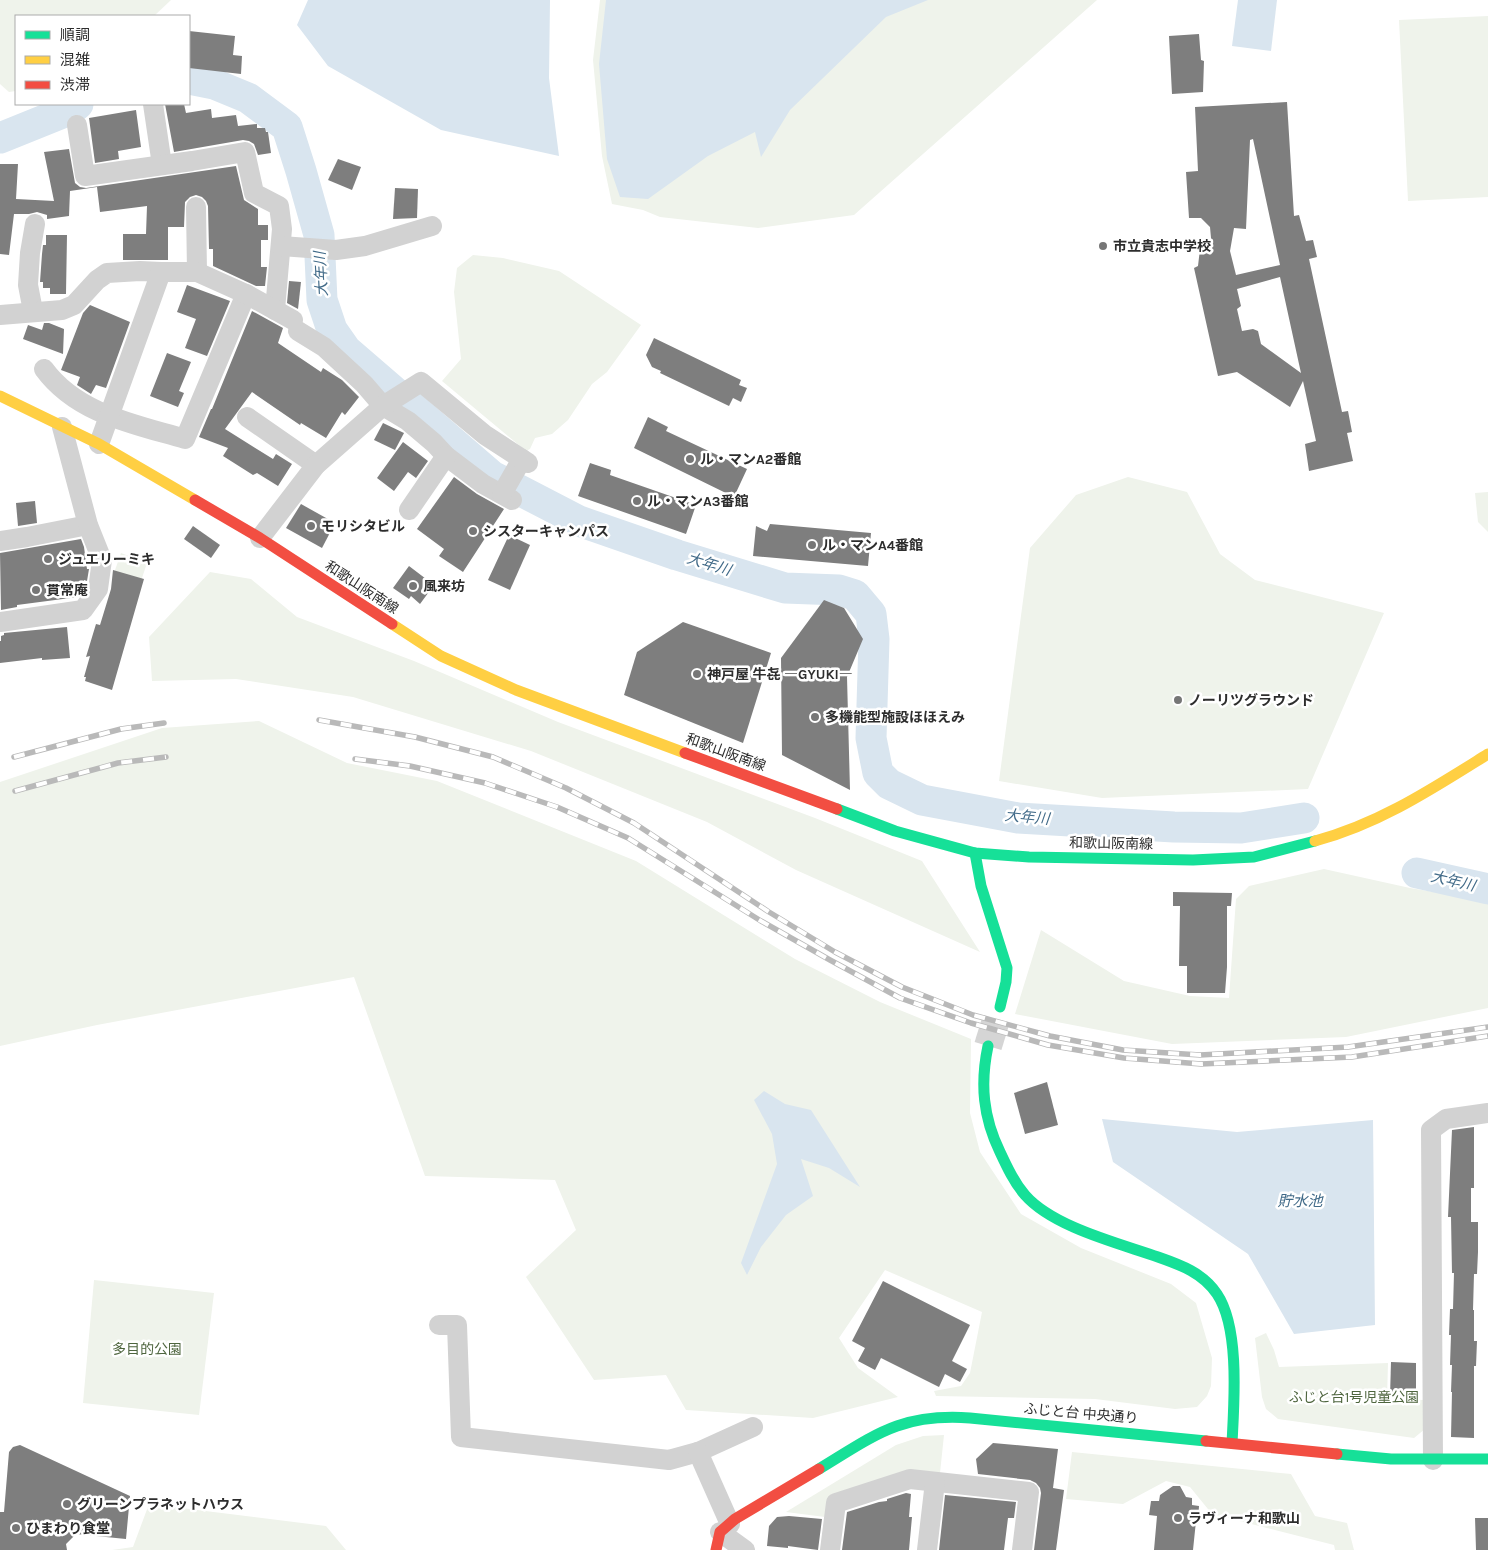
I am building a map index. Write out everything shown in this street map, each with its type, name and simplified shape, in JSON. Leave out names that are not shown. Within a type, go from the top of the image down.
[{"type":"main road","name":"和歌山阪南線","points":[[2,398],[99,444],[260,538],[441,656],[516,690],[895,831],[975,853],[1029,857],[1174,860],[1254,857],[1329,837],[1371,822],[1416,799],[1488,754]]},
{"type":"main road","points":[[975,853],[981,886],[1007,968],[1000,1007]]},
{"type":"main road","points":[[988,1046],[984,1062],[982,1092],[990,1132],[1016,1181],[1030,1199],[1054,1217],[1106,1239],[1190,1270],[1208,1282],[1222,1303],[1228,1324],[1234,1379],[1232,1442]]},
{"type":"main road","name":"ふじと台 中央通り","points":[[722,1535],[735,1519],[881,1432],[899,1423],[919,1418],[945,1416],[970,1418],[1392,1458],[1433,1460],[1488,1459]]},
{"type":"street","points":[[153,105],[162,165]]},
{"type":"street","points":[[77,125],[85,176],[245,152],[254,193],[279,206],[282,229],[275,310]]},
{"type":"street","points":[[196,207],[197,272]]},
{"type":"street","points":[[33,312],[28,286],[30,253],[35,224]]},
{"type":"street","points":[[281,246],[336,250],[365,246],[432,226]]},
{"type":"street","points":[[0,315],[62,310],[74,305],[97,280],[107,273],[140,271],[197,272],[246,294],[275,310],[324,347],[386,404],[434,442],[446,456],[483,484],[507,498],[525,461],[485,435],[421,382],[386,404],[316,465],[260,538]]},
{"type":"street","points":[[99,444],[161,272]]},
{"type":"street","points":[[44,369],[75,400],[108,416],[185,439],[246,294]]},
{"type":"street","points":[[247,417],[316,465]]},
{"type":"street","points":[[0,622],[83,610],[98,589],[102,560],[88,524],[62,427]]},
{"type":"street","points":[[409,510],[446,456]]},
{"type":"street","points":[[0,541],[88,524]]},
{"type":"street","points":[[1433,1460],[1432,1130],[1446,1119],[1488,1113]]},
{"type":"street","points":[[439,1325],[458,1325],[461,1437],[669,1460],[698,1452],[753,1427]]},
{"type":"street","points":[[698,1452],[722,1535],[746,1550]]},
{"type":"street","points":[[830,1550],[836,1503],[910,1479],[1029,1492],[1022,1550]]},
{"type":"street","points":[[927,1550],[935,1482]]},
{"type":"green space","points":[[0,0],[171,0],[155,15],[15,15],[15,91],[9,92],[0,84]]},
{"type":"green space","points":[[600,0],[1097,0],[854,215],[758,228],[660,217],[643,210],[612,204],[602,156],[593,60]]},
{"type":"green space","points":[[1488,16],[1488,197],[1408,201],[1399,20]]},
{"type":"green space","points":[[473,255],[503,258],[559,271],[641,325],[607,372],[592,384],[568,420],[552,434],[535,438],[530,449],[526,451],[442,381],[461,359],[454,292],[457,268]]},
{"type":"green space","name":"ノーリツグラウンド","points":[[1128,477],[1187,492],[1220,554],[1255,580],[1384,613],[1308,789],[1102,798],[999,781],[1030,548],[1076,495]]},
{"type":"green space","points":[[1488,492],[1488,532],[1478,522],[1475,493]]},
{"type":"green space","points":[[121,553],[147,563],[141,581],[114,573]]},
{"type":"green space","points":[[210,572],[251,579],[297,617],[414,661],[558,722],[815,818],[922,861],[980,952],[796,870],[707,822],[531,751],[353,697],[236,679],[152,681],[149,637]]},
{"type":"green space","points":[[259,721],[347,763],[437,781],[636,861],[795,959],[880,1002],[971,1039],[970,1113],[980,1152],[1021,1214],[1081,1248],[1171,1284],[1196,1303],[1212,1358],[1211,1386],[1207,1396],[1197,1407],[1175,1409],[1095,1399],[936,1396],[934,1391],[961,1386],[970,1373],[982,1312],[885,1270],[839,1338],[858,1368],[898,1397],[813,1418],[686,1410],[666,1375],[594,1380],[526,1277],[576,1230],[555,1180],[425,1176],[354,977],[97,1025],[0,1046],[0,782],[162,728]]},
{"type":"green space","points":[[1324,869],[1410,888],[1488,901],[1488,1008],[1346,1037],[1172,1044],[1015,1014],[1041,930],[1124,981],[1190,996],[1229,998],[1236,899],[1249,886]]},
{"type":"green space","name":"多目的公園","points":[[94,1280],[214,1293],[199,1415],[83,1403]]},
{"type":"green space","name":"ふじと台1号児童公園","points":[[1266,1333],[1279,1367],[1388,1363],[1387,1399],[1424,1400],[1425,1429],[1414,1438],[1278,1419],[1266,1409],[1262,1397],[1255,1338]]},
{"type":"green space","points":[[944,1435],[940,1473],[911,1470],[828,1498],[825,1517],[786,1512],[896,1445],[923,1436]]},
{"type":"green space","points":[[1072,1452],[1291,1474],[1315,1516],[1347,1523],[1354,1550],[1335,1550],[1334,1545],[1212,1514],[1190,1487],[1166,1481],[1123,1504],[1066,1499]]},
{"type":"green space","points":[[149,1504],[326,1526],[346,1550],[112,1550],[133,1547]]},
{"type":"water","points":[[308,0],[550,0],[549,78],[559,156],[441,130],[328,66],[297,25]]},
{"type":"water","points":[[606,0],[928,0],[886,17],[790,110],[761,157],[755,132],[708,156],[648,199],[620,197],[607,159],[599,64]]},
{"type":"water","points":[[1238,0],[1277,0],[1271,51],[1232,46]]},
{"type":"water","points":[[764,1091],[785,1104],[811,1110],[860,1187],[829,1168],[801,1159],[813,1196],[786,1215],[761,1247],[747,1275],[741,1263],[777,1164],[772,1134],[754,1100]]},
{"type":"water","name":"貯水池","points":[[1102,1119],[1237,1132],[1373,1120],[1375,1325],[1294,1334],[1248,1254],[1113,1162]]},
{"type":"building","points":[[190,31],[235,36],[233,55],[242,56],[241,74],[190,68]]},
{"type":"building","points":[[1199,34],[1201,60],[1204,61],[1203,92],[1172,94],[1169,36]]},
{"type":"building","points":[[1287,102],[1294,216],[1299,215],[1306,241],[1313,240],[1317,257],[1309,259],[1342,412],[1348,411],[1352,432],[1347,433],[1353,461],[1309,471],[1305,444],[1316,441],[1303,381],[1290,407],[1237,372],[1218,376],[1194,268],[1198,266],[1200,249],[1212,249],[1210,227],[1201,218],[1189,218],[1186,172],[1198,171],[1195,107]],"holes":[[[1253,139],[1280,265],[1236,275],[1230,251],[1234,228],[1246,229],[1250,140]],[[1280,277],[1299,364],[1301,373],[1261,344],[1258,331],[1253,329],[1242,331],[1237,309],[1241,306],[1237,289]]]},
{"type":"building","points":[[165,105],[184,105],[186,113],[211,109],[212,118],[236,115],[238,126],[257,124],[257,128],[265,128],[266,132],[268,132],[271,153],[258,155],[254,144],[243,140],[174,152]]},
{"type":"building","points":[[136,110],[141,147],[118,151],[119,159],[95,163],[89,118]]},
{"type":"building","points":[[69,149],[75,183],[80,187],[86,188],[236,166],[244,200],[258,209],[258,225],[268,225],[268,240],[261,240],[261,267],[267,267],[265,286],[256,286],[213,266],[213,249],[209,249],[208,206],[202,197],[196,195],[190,197],[185,202],[184,227],[168,227],[168,260],[123,260],[123,234],[146,234],[147,206],[100,212],[97,187],[70,191],[69,216],[47,219],[47,215],[37,212],[14,214],[9,255],[0,254],[0,164],[18,164],[16,199],[54,201],[44,152]]},
{"type":"building","points":[[338,159],[361,167],[352,190],[328,180]]},
{"type":"building","points":[[395,188],[418,189],[417,218],[393,219]]},
{"type":"building","points":[[46,235],[67,235],[66,294],[50,294],[50,288],[43,288],[43,282],[40,282],[43,245],[46,245]]},
{"type":"building","points":[[289,281],[301,282],[298,309],[287,303]]},
{"type":"building","points":[[187,285],[230,301],[207,356],[185,348],[196,319],[177,312]]},
{"type":"building","points":[[90,305],[130,322],[106,388],[96,385],[91,394],[77,385],[80,377],[61,370],[83,313]]},
{"type":"building","points":[[252,311],[283,328],[278,343],[321,372],[323,368],[342,380],[359,397],[345,415],[342,412],[326,438],[301,423],[300,425],[252,392],[225,429],[273,459],[276,454],[292,464],[278,486],[257,473],[253,475],[223,456],[228,448],[199,437]]},
{"type":"building","points":[[44,323],[64,329],[63,354],[23,339],[28,325],[42,330]]},
{"type":"building","points":[[654,338],[741,380],[739,385],[747,388],[741,402],[733,398],[729,406],[660,373],[661,371],[652,367],[646,355]]},
{"type":"building","points":[[167,353],[191,362],[179,391],[184,393],[178,407],[150,396]]},
{"type":"building","name":"ル・マンA2番館","points":[[648,417],[668,427],[666,431],[747,469],[734,497],[634,448]]},
{"type":"building","points":[[383,423],[404,433],[395,450],[374,440]]},
{"type":"building","points":[[403,442],[428,461],[416,478],[408,472],[394,491],[377,478]]},
{"type":"building","name":"ル・マンA3番館","points":[[590,463],[611,470],[610,475],[696,505],[686,534],[578,496]]},
{"type":"building","points":[[454,477],[477,494],[504,509],[463,572],[439,556],[444,549],[417,529]]},
{"type":"building","points":[[35,501],[37,523],[18,526],[16,503]]},
{"type":"building","name":"モリシタビル","points":[[301,504],[335,523],[322,548],[286,528]]},
{"type":"building","name":"ル・マンA4番館","points":[[770,524],[871,533],[868,566],[753,556],[756,526],[767,531]]},
{"type":"building","points":[[193,526],[220,545],[211,558],[184,539]]},
{"type":"building","points":[[509,535],[530,545],[510,590],[488,580]]},
{"type":"building","points":[[81,539],[87,569],[89,569],[87,581],[84,580],[78,597],[17,605],[17,607],[1,610],[0,553]]},
{"type":"building","name":"風来坊","points":[[409,566],[434,585],[420,604],[411,596],[409,599],[393,588]]},
{"type":"building","points":[[113,570],[144,579],[112,690],[85,681],[86,677],[84,677],[90,656],[86,657],[96,624],[100,625],[111,589]]},
{"type":"building","name":"多機能型施設ほほえみ","points":[[824,600],[844,608],[863,639],[847,677],[850,790],[782,755],[781,658]]},
{"type":"building","name":"神戸屋 牛㐂 ―GYUKI―","points":[[683,622],[771,653],[743,743],[624,695],[637,652]]},
{"type":"building","points":[[67,627],[70,658],[42,660],[42,658],[0,663],[0,641],[4,633]]},
{"type":"building","points":[[1173,892],[1232,893],[1231,906],[1227,906],[1225,993],[1187,993],[1187,966],[1179,966],[1180,906],[1173,906]]},
{"type":"building","points":[[1047,1082],[1058,1125],[1025,1134],[1014,1093]]},
{"type":"building","points":[[1474,1127],[1474,1188],[1471,1188],[1471,1222],[1478,1222],[1478,1252],[1477,1274],[1474,1274],[1473,1310],[1474,1341],[1477,1341],[1476,1366],[1474,1366],[1474,1438],[1451,1437],[1452,1365],[1450,1365],[1451,1335],[1449,1335],[1450,1309],[1453,1309],[1454,1273],[1452,1273],[1451,1217],[1448,1217],[1452,1130]]},
{"type":"building","points":[[883,1281],[970,1325],[952,1361],[967,1369],[960,1382],[945,1374],[939,1387],[881,1358],[875,1370],[858,1361],[865,1348],[852,1341]]},
{"type":"building","points":[[1391,1362],[1416,1363],[1416,1398],[1390,1397]]},
{"type":"building","points":[[993,1443],[1058,1449],[1053,1488],[1064,1490],[1056,1550],[1034,1550],[1041,1493],[1036,1483],[1030,1480],[978,1474],[976,1459]]},
{"type":"building","name":"グリーンプラネットハウス","points":[[20,1445],[130,1496],[126,1539],[76,1534],[66,1544],[67,1550],[0,1550],[0,1512],[4,1512],[9,1452],[13,1447]]},
{"type":"building","name":"ラヴィーナ和歌山","points":[[1173,1486],[1180,1486],[1186,1497],[1192,1498],[1192,1505],[1199,1506],[1193,1550],[1154,1550],[1157,1516],[1149,1515],[1151,1501],[1159,1501],[1160,1495]]},
{"type":"building","points":[[906,1493],[911,1494],[909,1517],[912,1517],[909,1550],[842,1550],[847,1512],[887,1501],[887,1499]]},
{"type":"building","points":[[945,1495],[1016,1502],[1014,1518],[1008,1518],[1004,1550],[939,1550]]},
{"type":"building","points":[[789,1516],[822,1519],[818,1550],[788,1546],[788,1548],[767,1546],[769,1526],[777,1517]]},
{"type":"building","points":[[1475,1518],[1488,1518],[1488,1550],[1476,1550]]},
{"type":"waterway","name":"大年川","points":[[190,79],[214,84],[248,98],[287,127],[319,235],[322,300],[332,330],[346,350],[492,476],[579,521],[677,555],[785,588],[839,590],[855,595],[871,614],[874,639],[871,738],[878,773],[889,784],[922,800],[1018,818],[1174,827],[1241,828],[1304,818]]},
{"type":"waterway","name":"大年川","points":[[0,138],[72,109],[77,105]]},
{"type":"waterway","name":"大年川","points":[[1417,873],[1488,889]]},
{"type":"tunnel","points":[[988,1046],[1000,1007]]},
{"type":"railway","points":[[319,720],[415,737],[493,757],[566,788],[634,823],[769,912],[835,952],[902,987],[973,1015],[1050,1036],[1123,1050],[1200,1055],[1348,1047],[1488,1027]]},
{"type":"railway","points":[[14,757],[121,729],[164,723]]},
{"type":"railway","points":[[15,791],[118,763],[166,757]]},
{"type":"railway","points":[[355,759],[410,766],[485,783],[557,807],[628,838],[761,921],[900,998],[971,1023],[1048,1045],[1124,1058],[1201,1064],[1352,1057],[1488,1036]]},
{"type":"traffic: fast","points":[[837,809],[895,831],[975,853],[1029,857],[1193,860],[1254,857],[1315,841]]},
{"type":"traffic: fast","points":[[975,853],[981,886],[1007,968],[1000,1007]]},
{"type":"traffic: fast","points":[[988,1046],[984,1087],[990,1126],[1008,1169],[1025,1195],[1037,1206],[1069,1225],[1106,1240],[1167,1260],[1191,1271],[1205,1280],[1217,1294],[1229,1326],[1232,1346],[1234,1366],[1232,1443]]},
{"type":"traffic: fast","points":[[819,1469],[890,1429],[925,1419],[946,1417],[1206,1441]]},
{"type":"traffic: fast","points":[[1337,1454],[1391,1459],[1488,1459]]},
{"type":"traffic: slow","points":[[0,396],[99,444],[195,500]]},
{"type":"traffic: slow","points":[[392,624],[441,656],[516,690],[685,753]]},
{"type":"traffic: slow","points":[[1315,841],[1339,834],[1383,815],[1426,792],[1488,754]]},
{"type":"traffic: jam","points":[[195,500],[260,538],[392,624]]},
{"type":"traffic: jam","points":[[685,753],[837,809]]},
{"type":"traffic: jam","points":[[1206,1441],[1337,1454]]},
{"type":"traffic: jam","points":[[716,1550],[720,1532],[735,1519],[819,1469]]},
{"type":"place","name":"市立貴志中学校","points":[[1103,246]]},
{"type":"place","name":"ル・マンA2番館","points":[[690,459]]},
{"type":"place","name":"ル・マンA3番館","points":[[637,501]]},
{"type":"place","name":"モリシタビル","points":[[311,526]]},
{"type":"place","name":"シスターキャンパス","points":[[473,531]]},
{"type":"place","name":"ル・マンA4番館","points":[[812,545]]},
{"type":"place","name":"ジュエリーミキ","points":[[48,559]]},
{"type":"place","name":"風来坊","points":[[413,586]]},
{"type":"place","name":"貫常庵","points":[[36,590]]},
{"type":"place","name":"神戸屋 牛㐂 ―GYUKI―","points":[[697,674]]},
{"type":"place","name":"ノーリツグラウンド","points":[[1178,700]]},
{"type":"place","name":"多機能型施設ほほえみ","points":[[815,717]]},
{"type":"place","name":"グリーンプラネットハウス","points":[[67,1504]]},
{"type":"place","name":"ラヴィーナ和歌山","points":[[1178,1518]]},
{"type":"place","name":"ひまわり食堂","points":[[16,1528]]}]
